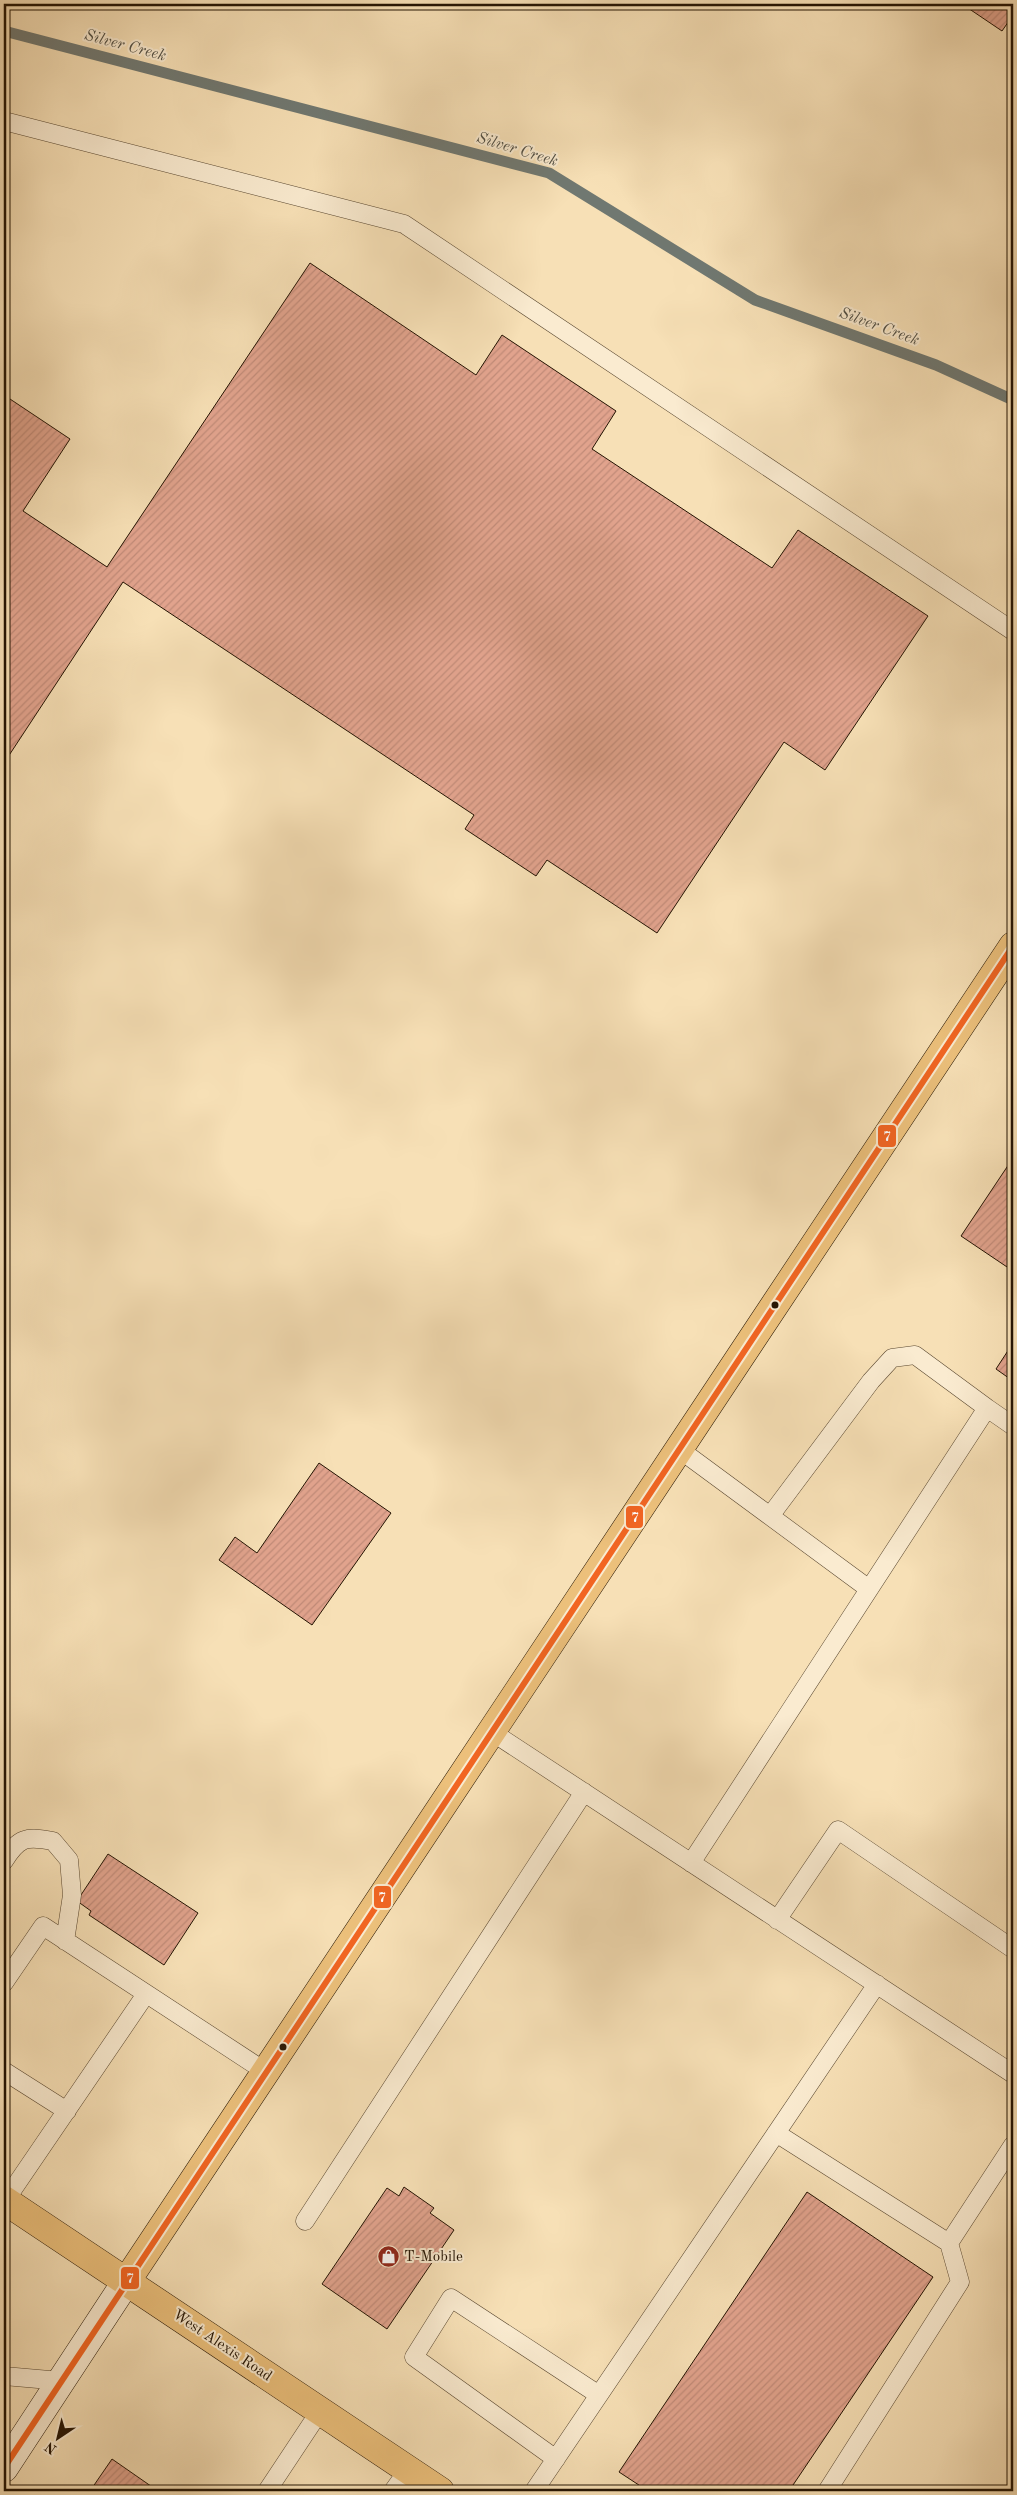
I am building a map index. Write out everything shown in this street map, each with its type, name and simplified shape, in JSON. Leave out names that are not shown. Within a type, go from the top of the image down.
[{"type":"main road","points":[[4,2468],[1013,946]]},
{"type":"main road","name":"West Alexis Road","points":[[4,2201],[320,2411],[401,2481],[440,2491]]},
{"type":"lane","points":[[4,121],[404,224],[1013,631]]},
{"type":"lane","points":[[770,1516],[871,1381],[892,1358],[915,1355],[1013,1426]]},
{"type":"lane","points":[[691,1863],[987,1408]]},
{"type":"lane","points":[[679,1449],[869,1589]]},
{"type":"lane","points":[[492,1732],[1013,2074]]},
{"type":"lane","points":[[305,2220],[584,1792]]},
{"type":"lane","points":[[778,1920],[838,1830],[1013,1949]]},
{"type":"lane","points":[[4,1861],[13,1847],[31,1837],[53,1841],[69,1860],[72,1896],[65,1940]]},
{"type":"lane","points":[[4,1983],[43,1926],[266,2072]]},
{"type":"lane","points":[[534,2491],[877,1984]]},
{"type":"lane","points":[[4,2201],[146,1994]]},
{"type":"lane","points":[[4,2071],[67,2111]]},
{"type":"lane","points":[[776,2133],[949,2243],[960,2282],[827,2491]]},
{"type":"lane","points":[[949,2243],[1013,2145]]},
{"type":"lane","points":[[556,2459],[414,2357],[451,2298],[599,2395]]},
{"type":"lane","points":[[4,2376],[61,2381]]},
{"type":"lane","points":[[266,2491],[320,2411]]},
{"type":"building","points":[[962,4],[1013,4],[1013,15],[1002,31]]},
{"type":"building","points":[[310,263],[476,375],[502,335],[616,411],[592,449],[772,568],[798,530],[928,616],[825,770],[784,742],[657,933],[547,860],[536,876],[465,829],[474,815],[123,582],[4,763],[4,395],[70,439],[23,511],[107,567]]},
{"type":"building","points":[[1013,1158],[1013,1271],[961,1236]]},
{"type":"building","points":[[1013,1343],[1013,1381],[996,1369]]},
{"type":"building","points":[[319,1463],[391,1513],[312,1625],[219,1560],[235,1537],[257,1553]]},
{"type":"building","points":[[108,1854],[198,1913],[164,1965],[89,1915],[91,1911],[77,1901]]},
{"type":"building","name":"T-Mobile","points":[[404,2187],[434,2208],[430,2213],[454,2230],[387,2329],[322,2284],[387,2188],[399,2196]]},
{"type":"building","points":[[807,2192],[933,2277],[789,2491],[648,2491],[619,2472]]},
{"type":"building","points":[[112,2459],[158,2491],[90,2491]]},
{"type":"waterway","name":"Silver Creek","points":[[4,31],[549,173],[755,300],[936,365],[1013,400]]},
{"type":"transit line","name":"7","points":[[4,2468],[1013,946]]},
{"type":"place","name":"T-Mobile","points":[[388,2257]]}]
